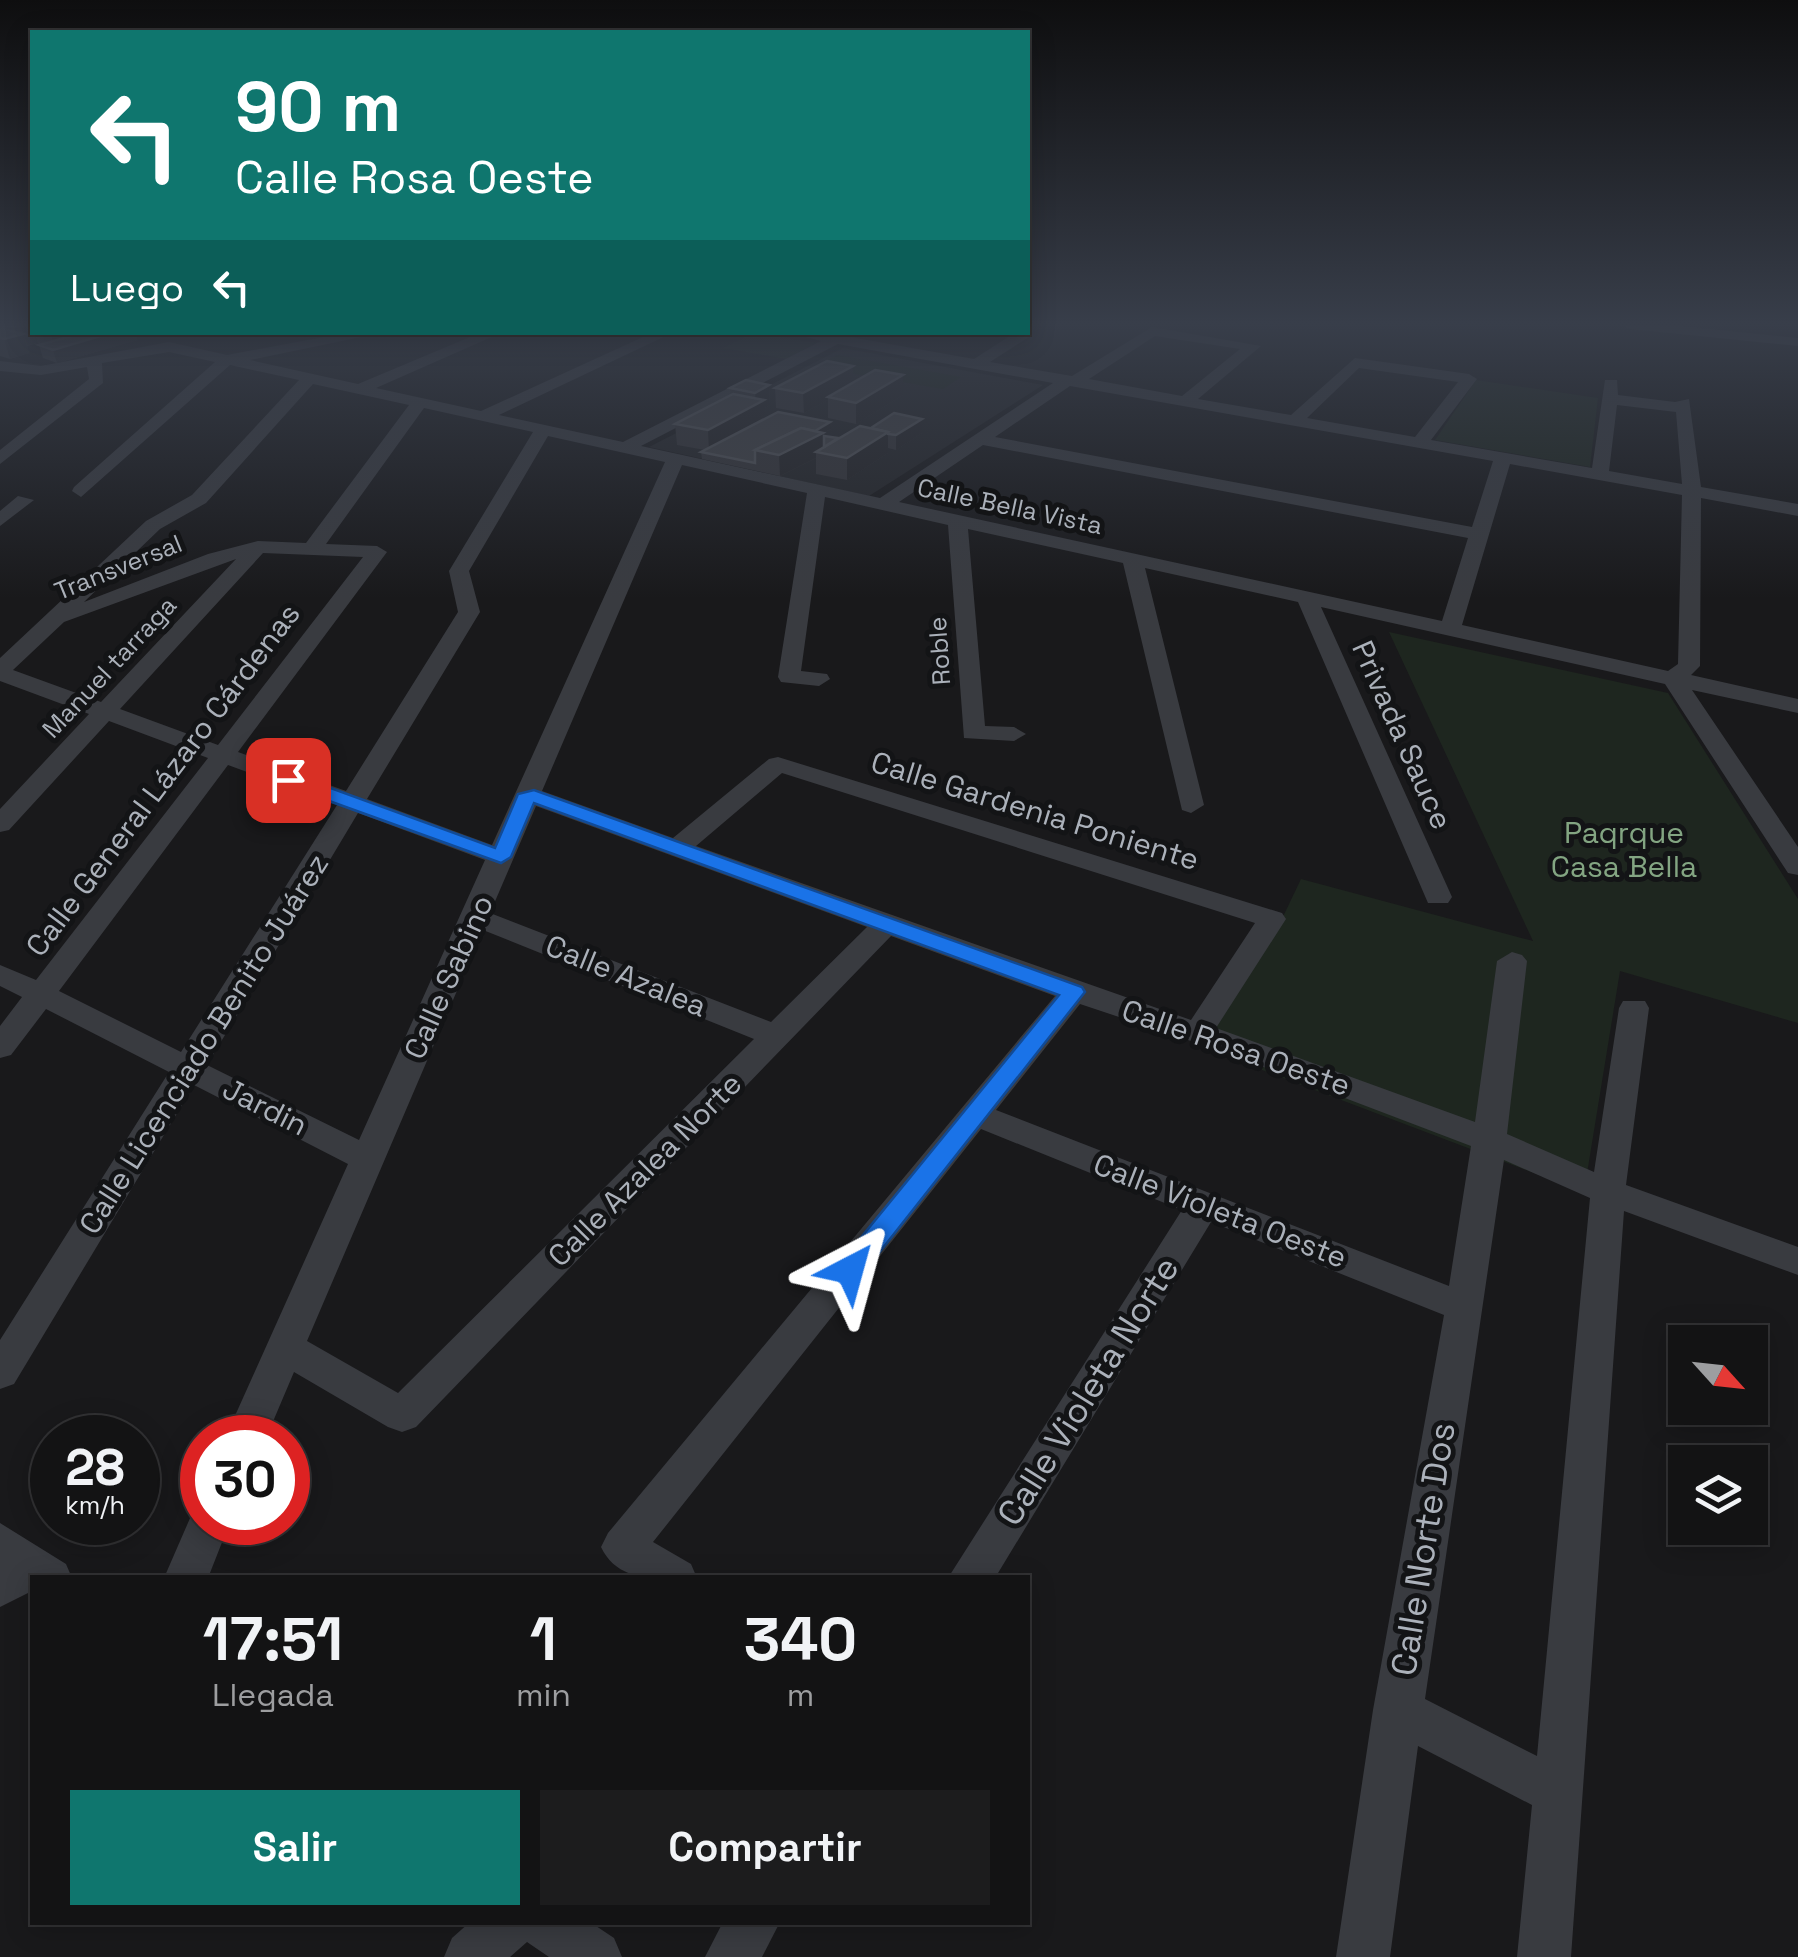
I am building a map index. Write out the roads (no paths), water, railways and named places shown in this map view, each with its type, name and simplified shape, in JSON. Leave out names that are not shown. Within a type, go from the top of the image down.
[{"type":"street","points":[[0,459],[53,416]]},
{"type":"street","points":[[81,491],[164,416]]},
{"type":"street","points":[[274,416],[199,498],[153,525],[0,672],[102,713],[501,857]]},
{"type":"street","points":[[312,550],[409,416]]},
{"type":"street","name":"Calle Bella Vista","points":[[479,416],[1798,706]]},
{"type":"street","points":[[622,448],[684,416]]},
{"type":"street","points":[[880,506],[1016,416]]},
{"type":"street","points":[[1267,416],[1798,510]]},
{"type":"street","points":[[1294,421],[1299,416]]},
{"type":"street","points":[[1419,443],[1440,416]]},
{"type":"street","points":[[1600,474],[1607,416]]},
{"type":"street","points":[[1684,416],[1694,490],[1687,573],[1689,666],[1673,678],[1798,866]]},
{"type":"street","name":"Calle Licenciado Benito Juárez","points":[[0,1373],[469,612],[459,571],[542,431]]},
{"type":"street","points":[[980,439],[1480,534]]},
{"type":"street","points":[[1449,632],[1504,458]]},
{"type":"street","name":"Calle Sabino","points":[[256,1415],[674,460]]},
{"type":"street","points":[[816,492],[789,677],[819,679]]},
{"type":"street","points":[[0,520],[25,500]]},
{"type":"street","name":"Roble","points":[[958,524],[973,733],[1014,734]]},
{"type":"street","name":"Transversal","points":[[0,644],[215,558],[258,547],[376,552]]},
{"type":"street","name":"Manuel tarraga","points":[[0,824],[258,547]]},
{"type":"street","name":"Calle General Lázaro Cárdenas","points":[[0,1048],[376,552]]},
{"type":"street","points":[[1134,561],[1191,805]]},
{"type":"street","name":"Privada Sauce","points":[[1307,599],[1438,897]]},
{"type":"street","name":"Calle Gardenia Poniente","points":[[676,848],[778,764],[1272,919],[1196,1034]]},
{"type":"street","name":"Calle Rosa Oeste","points":[[528,794],[1492,1142],[1608,1192]]},
{"type":"street","name":"Calle Azalea","points":[[475,917],[778,1036]]},
{"type":"street","name":"Calle Azalea Norte","points":[[284,1348],[402,1416],[888,923]]},
{"type":"street","name":"Calle Norte Dos","points":[[1363,1957],[1397,1710],[1492,1142],[1512,961]]},
{"type":"street","name":"Jardin","points":[[0,974],[369,1160]]},
{"type":"street","points":[[670,1575],[623,1548],[1074,992]]},
{"type":"street","points":[[1544,1957],[1561,1794],[1608,1192],[1634,1008]]},
{"type":"street","name":"Calle Violeta Oeste","points":[[977,1116],[1464,1307]]},
{"type":"street","points":[[1608,1192],[1798,1260]]},
{"type":"street","name":"Calle Violeta Norte","points":[[972,1575],[1204,1204]]},
{"type":"street","points":[[187,1575],[200,1545]]},
{"type":"street","points":[[1397,1710],[1561,1794]]},
{"type":"street","points":[[471,1957],[507,1925]]},
{"type":"street","points":[[547,1925],[596,1957]]},
{"type":"street","points":[[732,1957],[752,1925]]},
{"type":"park label","name":"Paqrque Casa Bella","points":[[1624,850]]}]
